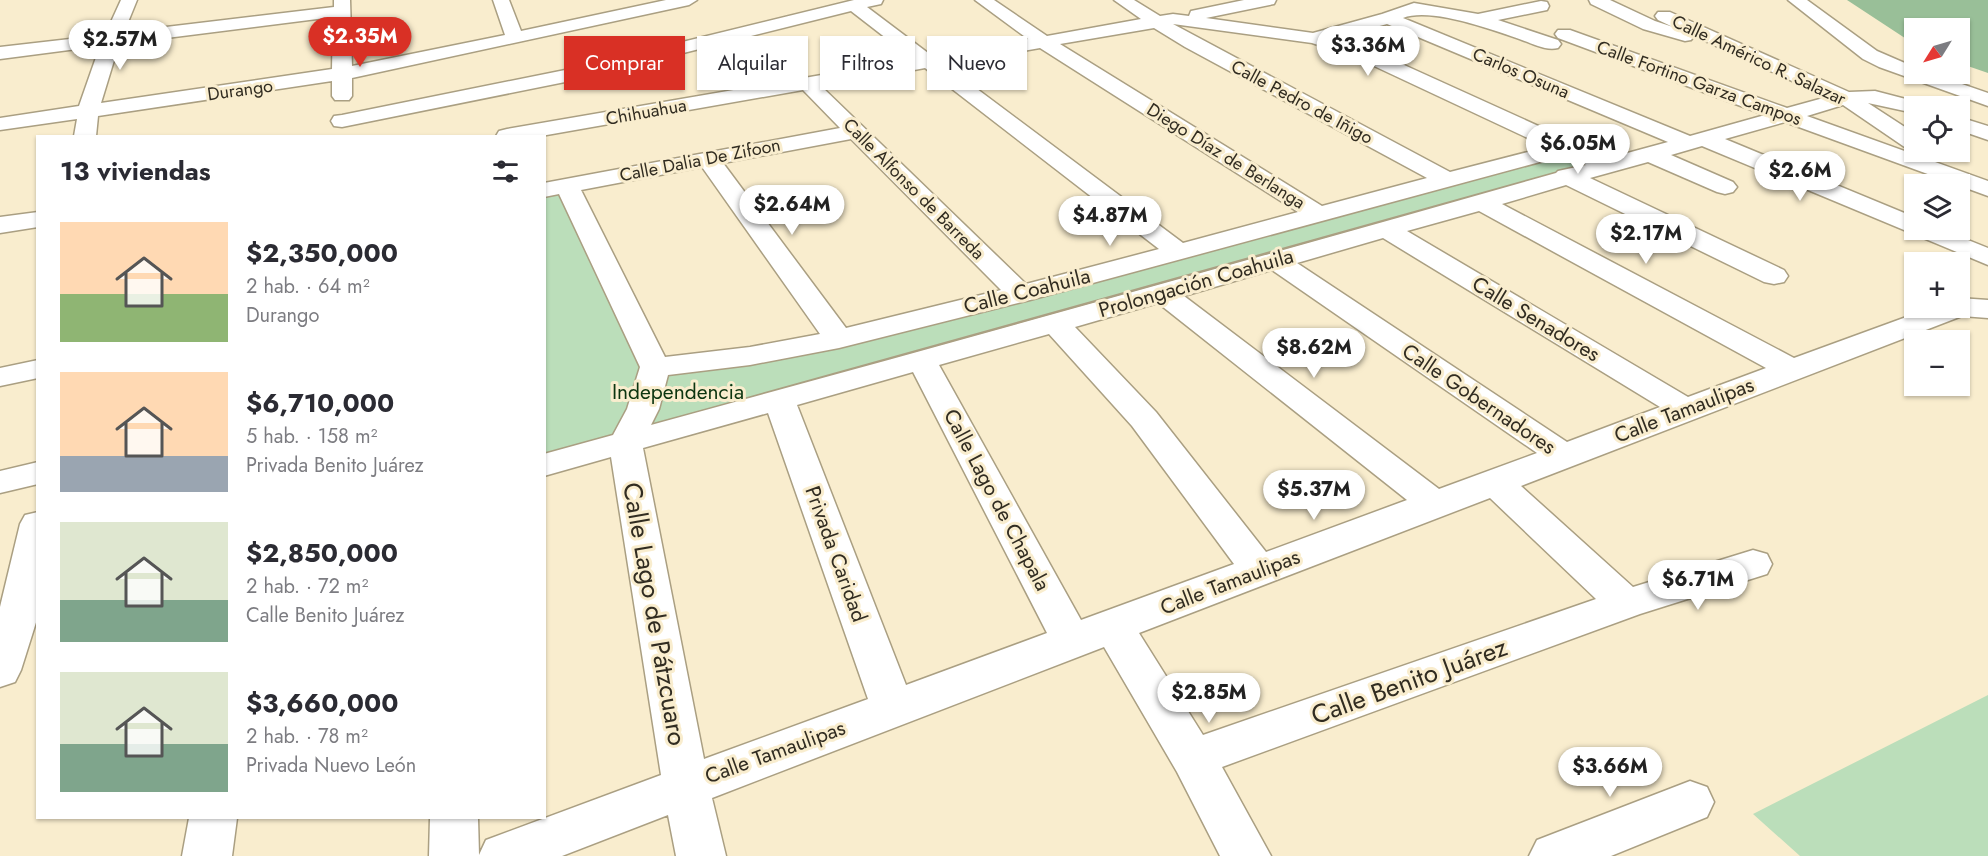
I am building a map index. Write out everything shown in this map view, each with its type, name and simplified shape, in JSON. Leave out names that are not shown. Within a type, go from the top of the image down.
[{"type":"street","points":[[86,135],[87,111],[111,40],[129,0]]},
{"type":"street","points":[[501,0],[515,39]]},
{"type":"street","name":"Durango","points":[[0,124],[342,75],[515,39],[654,4],[689,0]]},
{"type":"street","points":[[0,53],[111,40],[342,6],[342,129],[875,0]]},
{"type":"street","name":"Diego Díaz de Berlanga","points":[[983,0],[1044,42],[1319,215]]},
{"type":"street","name":"Calle Pedro de Iñigo","points":[[1122,0],[1166,21],[1191,43],[1447,180]]},
{"type":"street","name":"Chihuahua","points":[[1027,45],[1166,21],[1268,0]]},
{"type":"street","points":[[1597,0],[1649,25],[1742,52]]},
{"type":"street","points":[[1796,0],[1870,55],[1988,100]]},
{"type":"street","points":[[654,4],[692,45]]},
{"type":"street","points":[[1312,38],[1388,18],[1422,4],[1477,19],[1541,6]]},
{"type":"street","points":[[854,5],[927,62]]},
{"type":"street","name":"Calle Américo R. Salazar","points":[[1664,16],[1846,98],[1904,136]]},
{"type":"street","name":"Carlos Osuna","points":[[1388,18],[1904,222]]},
{"type":"street","name":"Calle Fortino Garza Campos","points":[[1477,19],[1565,39],[1788,116],[1977,186]]},
{"type":"street","points":[[1166,21],[1312,38],[1334,43],[1364,54],[1605,165]]},
{"type":"street","points":[[1490,60],[1565,39]]},
{"type":"street","name":"Chihuahua","points":[[808,84],[927,63]]},
{"type":"street","name":"Calle Alfonso de Barreda","points":[[808,84],[1020,294]]},
{"type":"street","name":"Chihuahua","points":[[513,135],[772,90]]},
{"type":"street","points":[[964,90],[1179,252]]},
{"type":"street","points":[[1846,98],[1875,97],[1904,104]]},
{"type":"street","name":"Prolongación Coahuila","points":[[546,464],[1163,293],[1566,176],[1846,98]]},
{"type":"street","points":[[1970,127],[1988,133]]},
{"type":"street","name":"Calle Dalia De Zifoon","points":[[556,188],[856,131]]},
{"type":"street","name":"Calle Coahuila","points":[[655,367],[750,357],[839,339],[1020,294],[1568,148]]},
{"type":"street","points":[[1647,153],[1725,187]]},
{"type":"street","points":[[708,159],[839,339]]},
{"type":"street","points":[[1941,162],[1977,186]]},
{"type":"street","points":[[1566,176],[1774,276]]},
{"type":"street","points":[[556,188],[655,367],[643,409],[625,443]]},
{"type":"street","points":[[1479,201],[1791,369]]},
{"type":"street","points":[[0,225],[36,219]]},
{"type":"street","name":"Calle Senadores","points":[[1384,228],[1687,410]]},
{"type":"street","points":[[1946,240],[1988,257]]},
{"type":"street","name":"Calle Gobernadores","points":[[1274,260],[1565,456]]},
{"type":"street","points":[[1163,293],[1435,504]]},
{"type":"street","name":"Calle Tamaulipas","points":[[1970,308],[1988,309]]},
{"type":"street","name":"Calle Tamaulipas","points":[[503,856],[1928,318]]},
{"type":"street","points":[[1055,323],[1144,419],[1260,571]]},
{"type":"street","name":"Calle Lago de Chapala","points":[[921,359],[1072,641]]},
{"type":"street","points":[[0,377],[36,369]]},
{"type":"street","name":"Privada Caridad","points":[[779,399],[893,708]]},
{"type":"street","name":"Calle Lago de Pátzcuaro","points":[[625,443],[686,786],[701,856]]},
{"type":"street","points":[[0,482],[36,473]]},
{"type":"street","points":[[1495,482],[1626,604]]},
{"type":"street","points":[[0,669],[19,611],[36,533]]},
{"type":"street","name":"Calle Benito Juárez","points":[[1193,758],[1626,604],[1753,564]]},
{"type":"street","points":[[1113,626],[1193,758],[1246,856]]},
{"type":"street","points":[[1554,856],[1690,802]]},
{"type":"street","points":[[207,856],[213,819]]},
{"type":"street","points":[[454,819],[454,856]]},
{"type":"green space","points":[[1847,0],[1988,0],[1988,73],[1970,67],[1970,18],[1904,18],[1904,37]]},
{"type":"green space","name":"Independencia","points":[[1548,157],[1582,166],[855,369],[546,465],[546,190],[567,186],[655,367],[750,356]]},
{"type":"green space","points":[[1988,695],[1988,856],[1800,856],[1753,814]]}]
